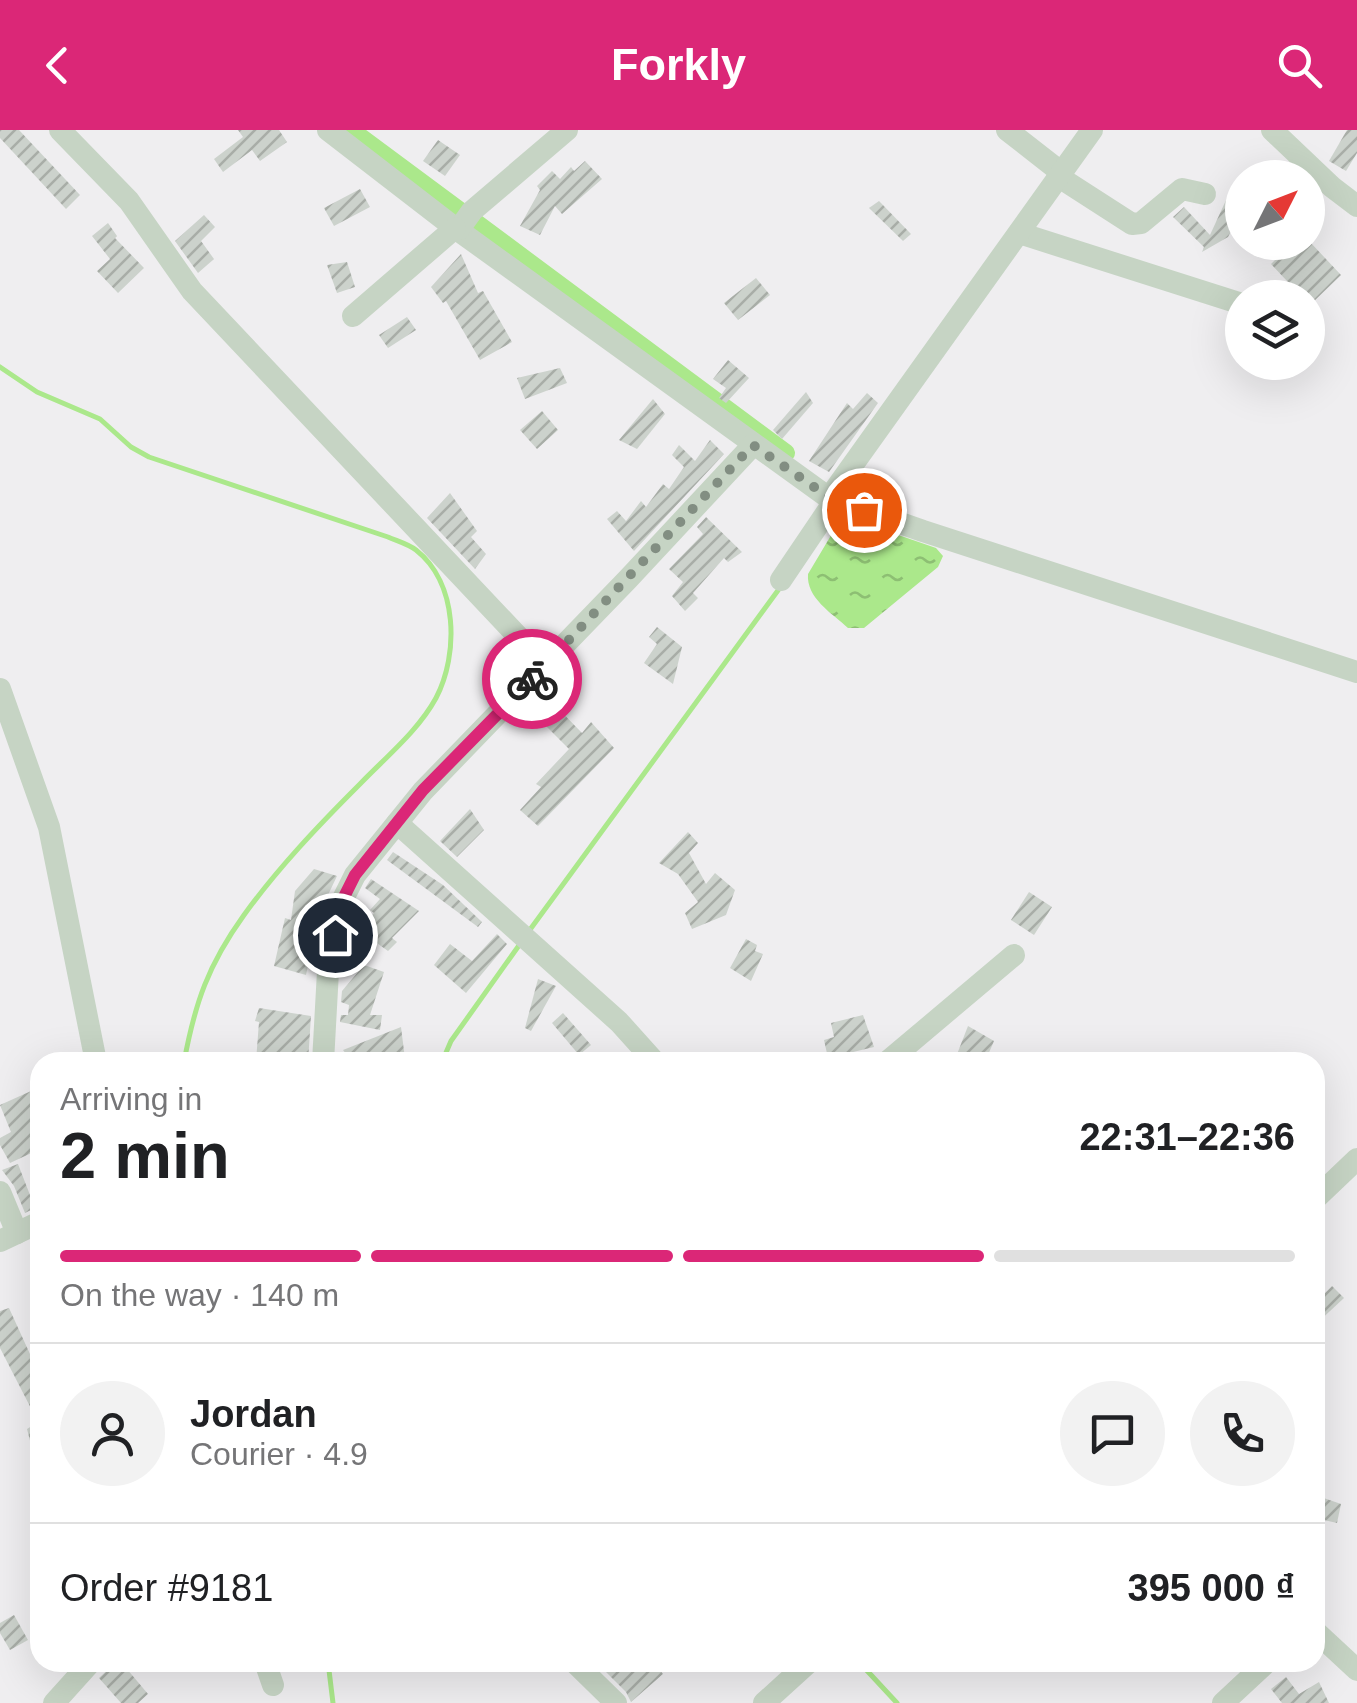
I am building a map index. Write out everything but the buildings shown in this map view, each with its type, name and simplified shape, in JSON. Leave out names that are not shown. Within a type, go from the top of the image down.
[{"type":"street","points":[[60,130],[128,201],[192,291],[545,665]]},
{"type":"street","points":[[328,130],[462,223],[753,445],[832,499],[1357,672]]},
{"type":"street","points":[[1007,130],[1061,175],[1132,224],[1141,223],[1182,188],[1204,194]]},
{"type":"street","points":[[781,580],[846,475],[1092,130]]},
{"type":"street","points":[[1272,130],[1357,206]]},
{"type":"street","points":[[352,316],[462,223],[552,134]]},
{"type":"street","points":[[1019,233],[1225,299]]},
{"type":"street","points":[[324,1052],[328,971],[343,899],[355,875],[423,790],[753,445]]},
{"type":"street","points":[[0,689],[49,827],[94,1052]]},
{"type":"street","points":[[396,823],[619,1022],[645,1052]]},
{"type":"street","points":[[898,1052],[1014,956]]},
{"type":"street","points":[[1325,1192],[1352,1173]]},
{"type":"street","points":[[0,1192],[9,1237]]},
{"type":"street","points":[[1325,1640],[1357,1670]]},
{"type":"street","points":[[54,1703],[83,1672]]},
{"type":"street","points":[[268,1672],[273,1686]]},
{"type":"street","points":[[584,1672],[616,1703]]},
{"type":"street","points":[[764,1703],[799,1672]]},
{"type":"street","points":[[1223,1703],[1256,1672]]},
{"type":"water","points":[[852,519],[936,548],[943,556],[938,567],[864,628],[848,628],[821,604],[808,583],[808,574],[836,527],[843,520]]},
{"type":"waterway","points":[[351,130],[786,453]]},
{"type":"waterway","points":[[0,367],[37,392],[100,419],[131,447],[149,457],[410,546],[430,564],[447,600],[451,641],[436,698],[411,733],[299,848],[244,915],[205,985],[186,1052]]},
{"type":"waterway","points":[[529,931],[779,589]]},
{"type":"waterway","points":[[446,1052],[520,944]]},
{"type":"waterway","points":[[329,1672],[333,1703]]},
{"type":"waterway","points":[[868,1672],[897,1703]]},
{"type":"way so far","points":[[532,679],[753,445],[830,498],[864,510]]},
{"type":"route","points":[[335,935],[343,899],[355,875],[423,790],[532,679]]}]
